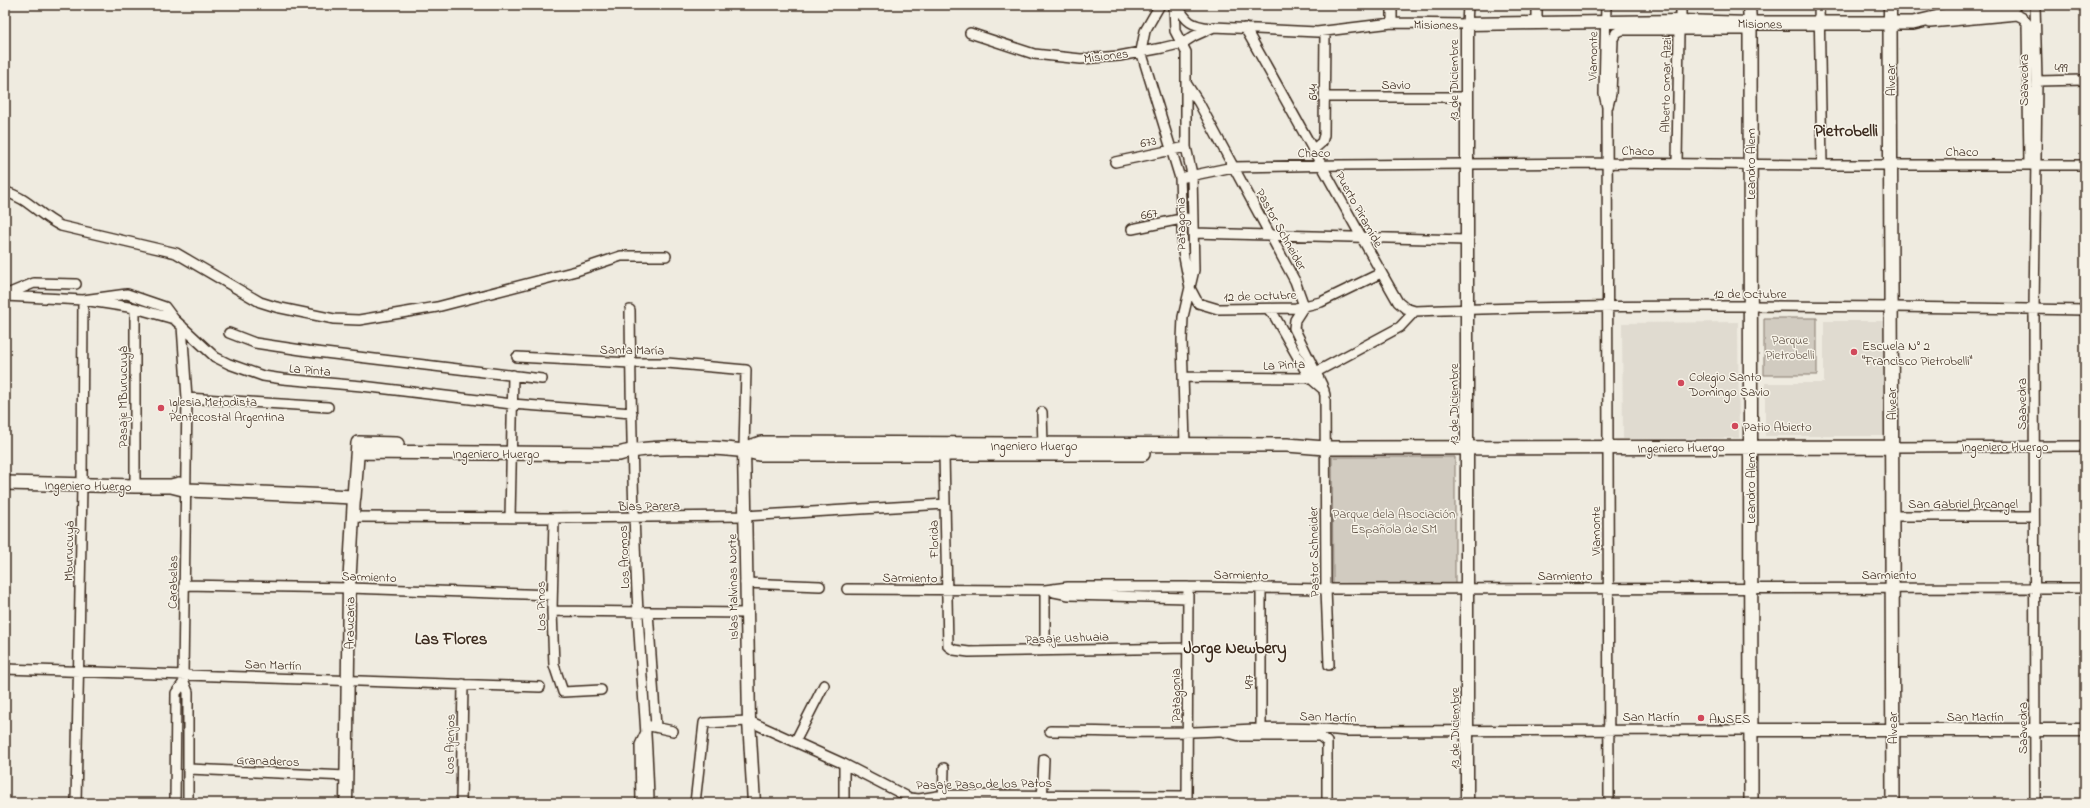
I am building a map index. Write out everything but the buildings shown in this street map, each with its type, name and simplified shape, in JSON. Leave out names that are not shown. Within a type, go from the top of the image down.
[{"type":"main road","name":"Misiones","points":[[1750,26],[1890,24],[1913,22],[1969,10],[2014,5]]},
{"type":"main road","name":"Alvear","points":[[1890,24],[1893,803]]},
{"type":"main road","name":"Leandro Alem","points":[[1750,26],[1751,803]]},
{"type":"main road","name":"Ingeniero Huergo","points":[[358,448],[510,450],[620,446],[633,450],[744,449],[761,443],[1287,445],[1325,448],[1608,448],[1750,446],[1891,447]]},
{"type":"main road","name":"Araucaria","points":[[355,492],[358,448]]},
{"type":"main road","name":"Ingeniero Huergo","points":[[744,449],[759,454],[1289,454],[1325,448]]},
{"type":"main road","name":"Ingeniero Huergo","points":[[5,484],[187,486],[355,492]]},
{"type":"street","points":[[1160,5],[1145,31],[1141,51],[1180,178],[1183,252],[1190,288]]},
{"type":"street","name":"Patagonia","points":[[1174,5],[1175,31],[1183,43],[1186,52],[1186,147],[1192,174],[1194,233],[1194,270],[1183,317],[1185,445]]},
{"type":"street","points":[[1177,5],[1184,18],[1194,26],[1210,28]]},
{"type":"street","points":[[1392,5],[1392,23]]},
{"type":"street","name":"13 de Diciembre","points":[[1467,803],[1468,589],[1466,240],[1468,5]]},
{"type":"street","points":[[1537,5],[1537,24]]},
{"type":"street","name":"Viamonte","points":[[1606,5],[1604,94],[1608,107]]},
{"type":"street","name":"Alberto Omar Azzi","points":[[1677,164],[1681,5]]},
{"type":"street","name":"Leandro Alem","points":[[1750,5],[1750,26]]},
{"type":"street","points":[[1819,5],[1822,166]]},
{"type":"street","name":"Alvear","points":[[1890,5],[1890,24]]},
{"type":"street","name":"Saavedra","points":[[2032,164],[2037,81],[2035,5]]},
{"type":"street","name":"Misiones","points":[[1913,22],[1942,23],[2017,15],[2024,18]]},
{"type":"street","name":"Saavedra","points":[[2024,18],[2027,23],[2032,164],[2034,309],[2035,803]]},
{"type":"street","name":"Misiones","points":[[970,33],[1034,54],[1081,59],[1119,56],[1183,43],[1210,28],[1245,28],[1325,32],[1392,23],[1605,23],[1680,26],[1750,26]]},
{"type":"street","name":"Misiones","points":[[1616,33],[1622,30],[1680,26]]},
{"type":"street","name":"Puerto Piramíde","points":[[1245,28],[1314,149],[1321,165],[1361,238],[1398,302],[1405,308],[1415,311]]},
{"type":"street","name":"644","points":[[1314,149],[1322,142],[1324,135],[1325,32]]},
{"type":"street","name":"Viamonte","points":[[1609,803],[1607,163],[1608,107],[1611,94],[1613,39],[1616,33]]},
{"type":"street","name":"499","points":[[2037,81],[2085,80]]},
{"type":"street","name":"Pastor Schneider","points":[[1186,83],[1199,104],[1295,281],[1304,306],[1295,320],[1294,328],[1313,375]]},
{"type":"street","name":"Savio","points":[[1325,97],[1468,97]]},
{"type":"street","name":"673","points":[[1115,162],[1186,147]]},
{"type":"street","name":"Chaco","points":[[1180,178],[1192,174],[1233,167],[1321,165],[1607,163],[1822,166],[2032,164],[2085,165]]},
{"type":"street","points":[[5,192],[25,201],[50,221],[61,226],[176,253],[260,302],[276,308],[334,319],[359,320],[437,307],[576,271],[621,256],[666,256]]},
{"type":"street","name":"667","points":[[1132,229],[1193,216]]},
{"type":"street","points":[[1194,233],[1466,240]]},
{"type":"street","name":"12 de Octubre","points":[[1190,288],[1198,303],[1218,309],[1286,309],[1321,302],[1381,273]]},
{"type":"street","points":[[5,296],[34,283],[76,284]]},
{"type":"street","points":[[83,300],[127,294],[165,306],[174,319]]},
{"type":"street","name":"La Pinta","points":[[5,296],[83,300],[135,308],[174,319],[215,357],[229,364],[263,376],[283,380],[362,386],[512,404],[632,413]]},
{"type":"street","name":"Mburucuyá","points":[[76,803],[82,486],[83,300]]},
{"type":"street","name":"12 de Octubre","points":[[1415,311],[1467,309],[1750,306],[1891,306],[2085,310]]},
{"type":"street","name":"Pasaje MBurucuyá","points":[[135,308],[135,486]]},
{"type":"street","name":"Pastor Schneider","points":[[1268,309],[1324,390],[1326,589],[1329,665]]},
{"type":"street","name":"Los Aromos","points":[[630,310],[630,363],[638,612],[649,803]]},
{"type":"street","name":"La Pinta","points":[[1183,377],[1305,378],[1400,327],[1415,311]]},
{"type":"street","name":"Carabelas","points":[[182,326],[187,398],[184,678],[188,692],[188,803]]},
{"type":"street","points":[[229,333],[255,343],[308,351],[542,379]]},
{"type":"street","name":"Santa María","points":[[517,358],[630,363],[667,363],[746,370]]},
{"type":"street","name":"Islas Malvinas Norte","points":[[746,370],[744,449],[745,583],[749,721],[754,803]]},
{"type":"street","points":[[510,518],[510,450],[513,375]]},
{"type":"street","points":[[187,398],[328,407]]},
{"type":"street","points":[[1042,412],[1043,445]]},
{"type":"street","name":"Ingeniero Huergo","points":[[1891,447],[2085,446]]},
{"type":"street","name":"Florida","points":[[944,454],[948,646]]},
{"type":"street","name":"Araucaria","points":[[346,803],[349,588],[355,492]]},
{"type":"street","name":"Blas Parera","points":[[353,517],[635,518],[744,516],[945,504]]},
{"type":"street","name":"San Gabriel Arcangel","points":[[1892,516],[2034,516]]},
{"type":"street","name":"Los Pinos","points":[[554,518],[552,595],[554,665],[563,692],[601,690]]},
{"type":"street","points":[[745,583],[820,586]]},
{"type":"street","name":"Sarmiento","points":[[185,585],[349,588],[552,595]]},
{"type":"street","name":"Sarmiento","points":[[847,590],[1045,590],[1068,587],[1261,587],[1326,589],[1892,587],[2085,588]]},
{"type":"street","name":"Patagonia","points":[[1187,799],[1188,587]]},
{"type":"street","name":"497","points":[[1261,587],[1261,728]]},
{"type":"street","points":[[1045,590],[1045,650]]},
{"type":"street","name":"Sarmiento","points":[[1045,590],[1070,595],[1188,598]]},
{"type":"street","points":[[552,611],[746,613]]},
{"type":"street","points":[[648,612],[656,727]]},
{"type":"street","name":"Pasaje Ushuaia","points":[[948,646],[954,650],[969,652],[1188,648]]},
{"type":"street","name":"San Martín","points":[[5,669],[78,670],[184,678],[348,680],[540,686]]},
{"type":"street","name":"Carabelas","points":[[175,803],[176,693],[184,678]]},
{"type":"street","name":"Los Ajenjos","points":[[461,803],[463,684]]},
{"type":"street","points":[[795,742],[824,685]]},
{"type":"street","name":"Pasaje Paso de los Patos","points":[[695,803],[704,723],[749,721],[844,764],[910,798],[1187,799]]},
{"type":"street","points":[[645,728],[656,727],[673,731]]},
{"type":"street","name":"Los Aromos","points":[[642,803],[640,745],[645,728]]},
{"type":"street","name":"San Martín","points":[[1050,731],[1218,731],[1261,728],[1324,729],[1346,731],[2085,730]]},
{"type":"street","name":"San Martín","points":[[1218,731],[1240,736],[1320,736],[1327,742],[1327,803]]},
{"type":"street","points":[[1042,799],[1044,759]]},
{"type":"street","points":[[844,764],[844,803]]},
{"type":"street","points":[[943,799],[944,768]]},
{"type":"street","name":"Granaderos","points":[[189,770],[347,776]]},
{"type":"shaded area","name":"Escuela N° 2 \"Francisco Pietrobelli\"","points":[[1824,321],[1884,321],[1884,436],[1765,436],[1765,383],[1824,383]]},
{"type":"shaded area","name":"Colegio Santo Domingo Savio","points":[[1738,322],[1739,438],[1623,439],[1622,323]]},
{"type":"green space","name":"Parque Pietrobelli","points":[[1764,318],[1817,318],[1817,375],[1764,375]]},
{"type":"green space","name":"Parque dela Asociación Española de SM","points":[[1332,457],[1455,457],[1455,584],[1333,584]]},
{"type":"place","name":"Escuela N° 2 \"Francisco Pietrobelli\"","points":[[1854,352]]},
{"type":"place","name":"Colegio Santo Domingo Savio","points":[[1681,383]]},
{"type":"place","name":"Iglesia Metodista Pentecostal Argentina","points":[[161,408]]},
{"type":"place","name":"Patio Abierto","points":[[1735,426]]},
{"type":"place","name":"ANSES","points":[[1701,718]]},
{"type":"district","name":"Pietrobelli","points":[[1846,130]]},
{"type":"district","name":"Las Flores","points":[[451,638]]},
{"type":"district","name":"Jorge Newbery","points":[[1235,647]]}]
